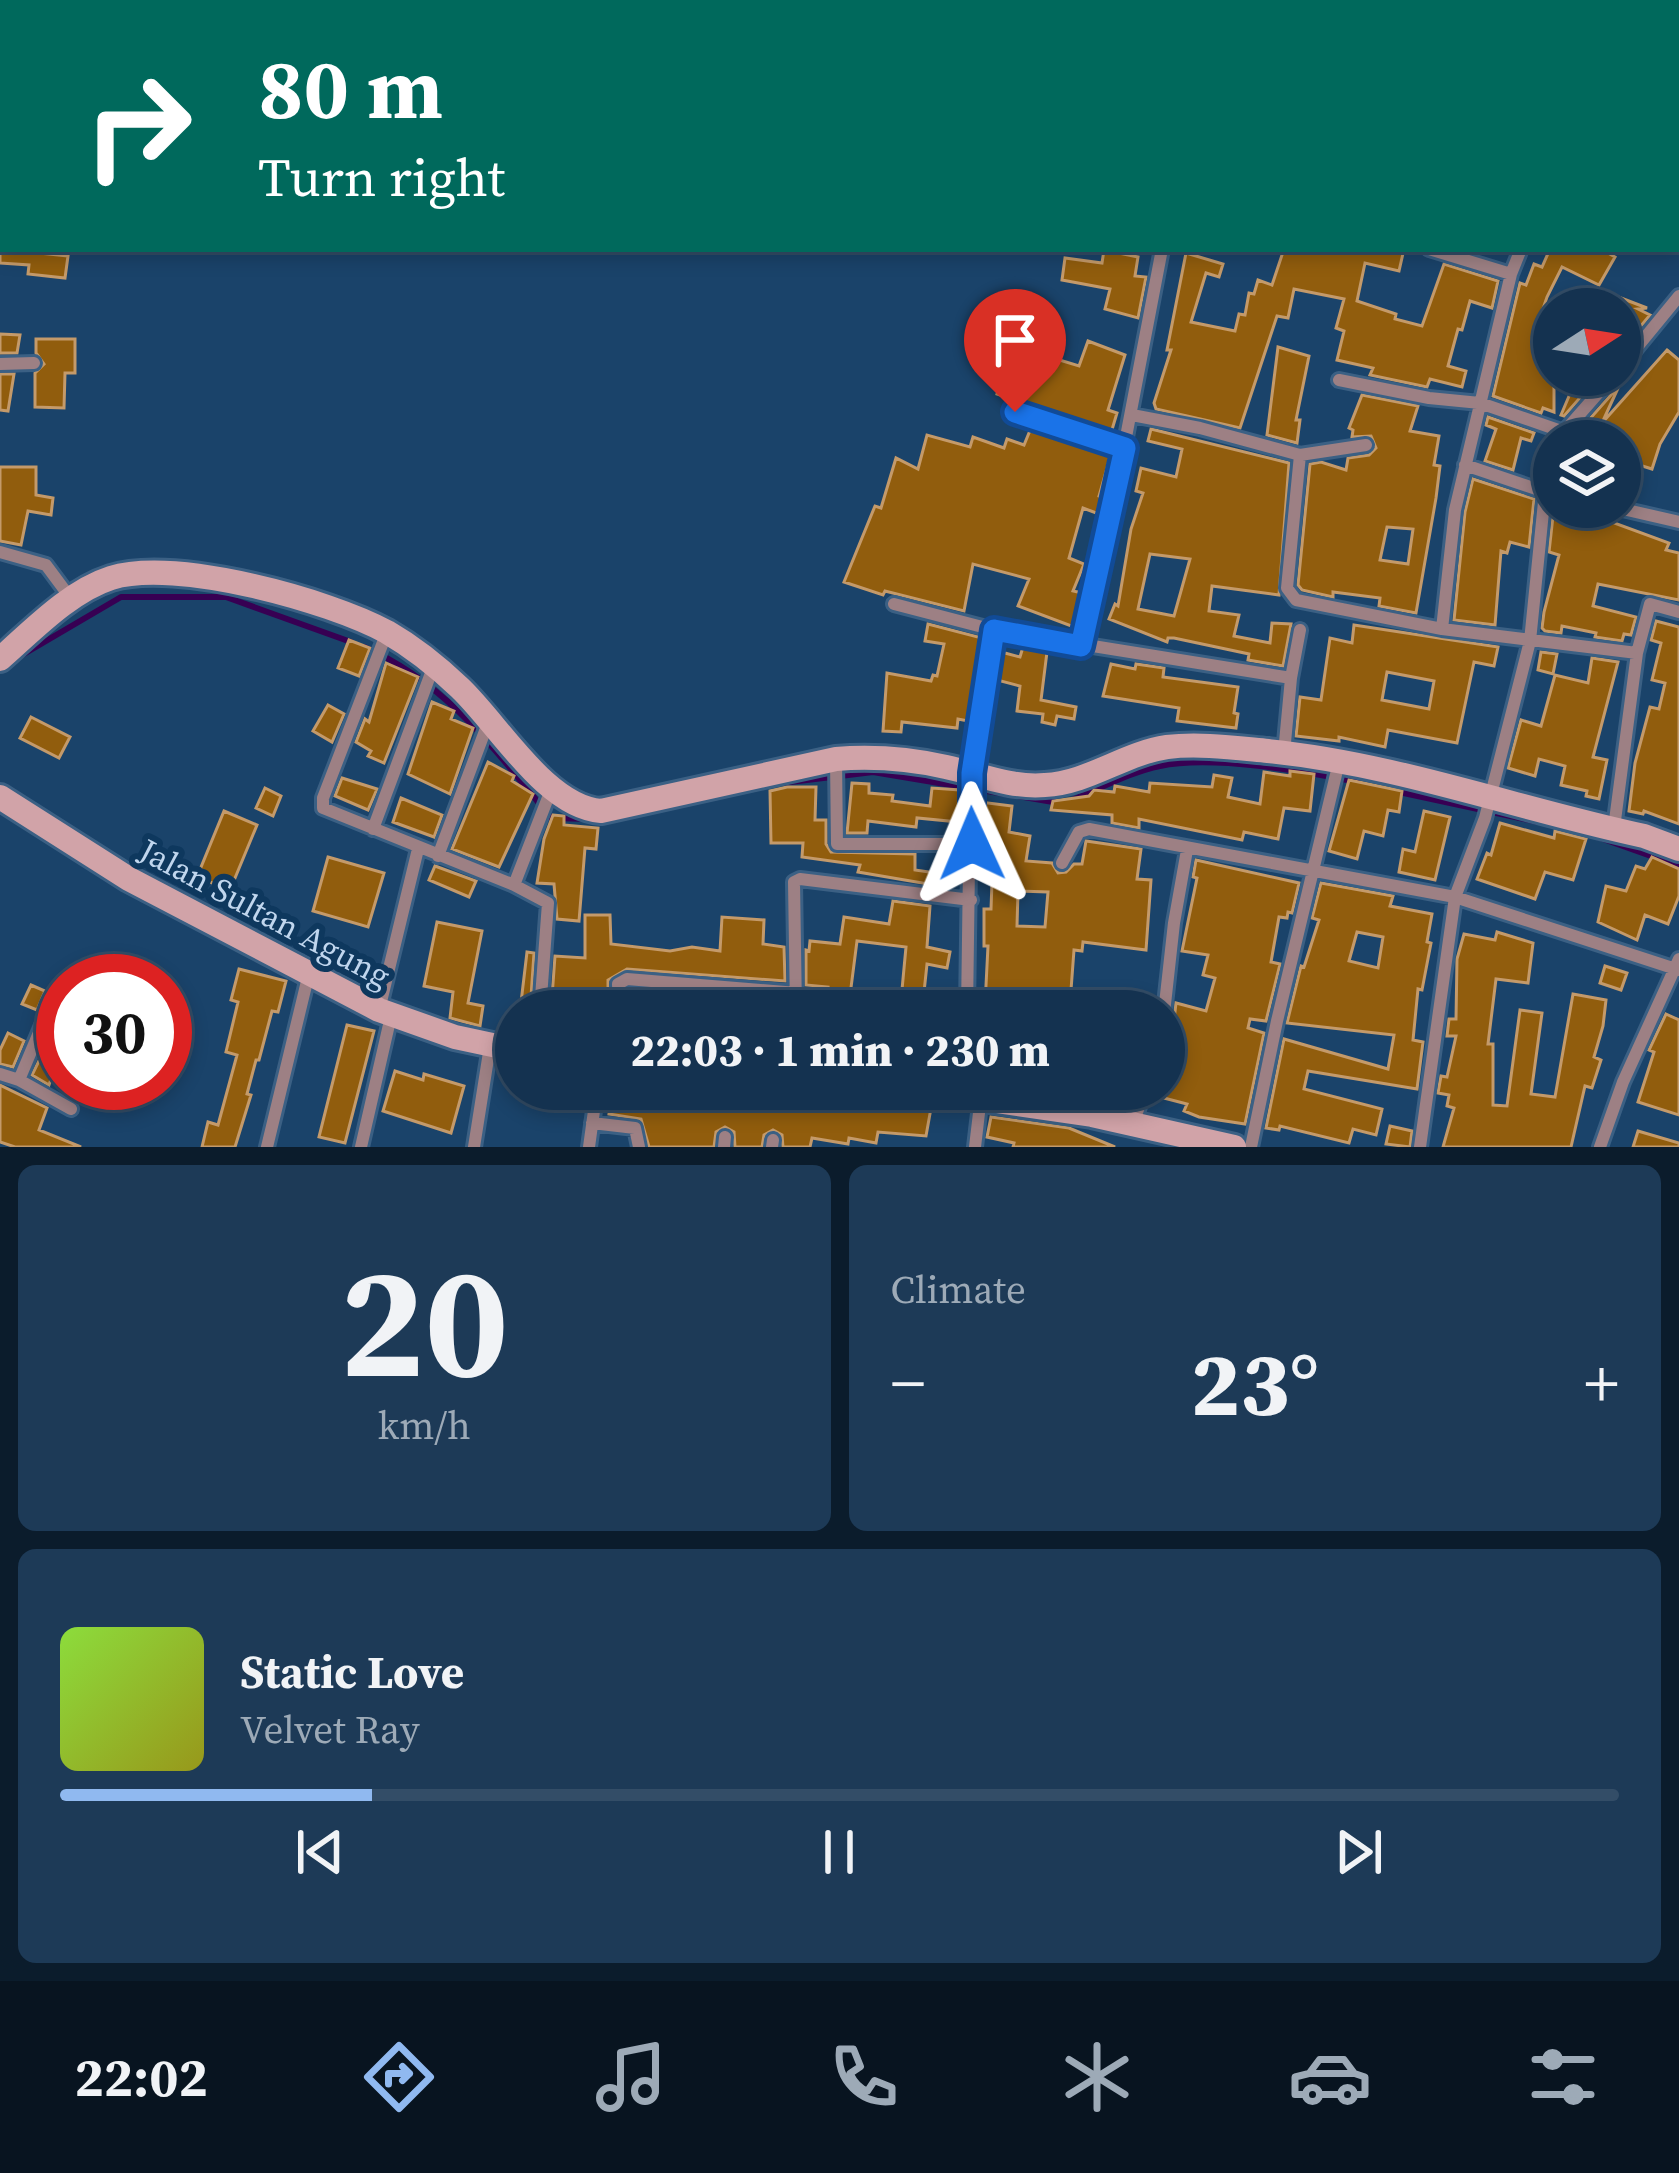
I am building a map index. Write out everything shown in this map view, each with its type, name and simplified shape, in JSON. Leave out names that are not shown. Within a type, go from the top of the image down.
[{"type":"street","points":[[1081,646],[1132,415],[1161,252]]},
{"type":"street","points":[[1439,252],[1511,274]]},
{"type":"street","points":[[1442,629],[1455,510],[1520,252]]},
{"type":"street","points":[[1641,342],[1679,296]]},
{"type":"street","points":[[0,364],[34,363]]},
{"type":"street","points":[[1339,380],[1480,403],[1533,424]]},
{"type":"street","points":[[1576,420],[1596,396]]},
{"type":"street","points":[[1015,412],[1125,448]]},
{"type":"street","points":[[1132,415],[1240,437],[1300,455],[1366,445]]},
{"type":"street","points":[[1300,455],[1287,588],[1291,596],[1442,629],[1637,653]]},
{"type":"street","points":[[1465,465],[1533,487]]},
{"type":"street","points":[[1641,513],[1679,522]]},
{"type":"street","points":[[1420,1147],[1456,897],[1488,806],[1530,641],[1545,528]]},
{"type":"street","points":[[0,552],[46,565],[72,600]]},
{"type":"street","points":[[0,658],[72,600],[109,578],[210,578],[304,601],[387,632],[434,665],[490,718],[551,790],[570,804],[601,811],[836,759],[871,756],[971,784],[1046,785],[1166,747],[1284,753],[1337,773],[1614,830],[1679,849]]},
{"type":"street","points":[[894,604],[994,630],[1291,679]]},
{"type":"street","points":[[1614,830],[1637,653],[1651,604],[1679,612]]},
{"type":"street","points":[[968,990],[971,784],[994,630]]},
{"type":"street","points":[[1284,753],[1300,630]]},
{"type":"street","points":[[387,632],[322,804],[327,812],[514,885],[550,907],[542,990]]},
{"type":"street","points":[[373,829],[434,665]]},
{"type":"street","points":[[438,856],[490,718]]},
{"type":"street","points":[[836,759],[837,844],[972,844]]},
{"type":"street","points":[[1252,1147],[1337,773]]},
{"type":"street","points":[[514,885],[551,790]]},
{"type":"street","name":"Jalan Sultan Agung","points":[[0,797],[129,879],[385,1013],[495,1046]]},
{"type":"street","points":[[1062,863],[1083,830],[1456,897],[1678,966],[1623,1082],[1600,1147]]},
{"type":"street","points":[[361,1147],[418,849]]},
{"type":"street","points":[[1167,990],[1187,850]]},
{"type":"street","points":[[796,990],[794,882],[971,900]]},
{"type":"street","points":[[267,1147],[309,972]]},
{"type":"street","points":[[618,990],[618,984],[627,980],[757,990]]},
{"type":"street","points":[[19,1080],[36,1041]]},
{"type":"street","points":[[0,1074],[36,1089]]},
{"type":"street","points":[[474,1147],[495,1075]]},
{"type":"street","points":[[589,1147],[594,1110]]},
{"type":"street","points":[[972,1110],[975,1147]]},
{"type":"street","points":[[1059,1110],[1234,1147]]},
{"type":"street","points":[[1133,1124],[1138,1110]]},
{"type":"street","points":[[592,1123],[635,1128],[639,1147]]},
{"type":"building","points":[[0,252],[68,256],[65,278],[28,274],[29,265],[0,263]]},
{"type":"building","points":[[1104,252],[1138,257],[1135,276],[1146,277],[1138,318],[1105,309],[1110,289],[1062,280],[1065,258],[1102,263]]},
{"type":"building","points":[[1283,252],[1403,252],[1399,271],[1365,263],[1357,301],[1422,326],[1444,264],[1498,281],[1492,308],[1470,301],[1462,330],[1458,329],[1448,366],[1466,371],[1462,387],[1430,379],[1427,387],[1370,375],[1373,368],[1337,360],[1344,331],[1336,328],[1344,299],[1294,289],[1288,318],[1277,316],[1240,428],[1156,409],[1186,253],[1223,264],[1219,277],[1206,273],[1191,322],[1235,331],[1258,280],[1272,285]]},
{"type":"building","points":[[1549,252],[1606,252],[1615,257],[1599,285],[1562,267],[1552,288],[1533,288],[1533,396],[1554,396],[1554,412],[1543,408],[1541,413],[1493,396],[1520,283],[1526,285],[1534,264],[1542,267]]},
{"type":"building","points":[[0,334],[20,335],[17,353],[0,353]]},
{"type":"building","points":[[36,339],[75,339],[75,373],[65,373],[64,408],[35,407],[35,373],[44,364],[36,353]]},
{"type":"building","points":[[1088,341],[1125,355],[1108,410],[1117,413],[1111,433],[997,394],[1004,372],[1035,383],[1043,355],[1079,366]]},
{"type":"building","points":[[1278,347],[1309,356],[1296,420],[1300,420],[1297,443],[1267,435]]},
{"type":"building","points":[[1667,350],[1679,360],[1679,412],[1652,469],[1641,466],[1641,420],[1605,420],[1626,396],[1641,396],[1641,379]]},
{"type":"building","points":[[0,374],[14,374],[8,411],[0,410]]},
{"type":"building","points":[[1362,395],[1418,406],[1410,431],[1439,436],[1436,498],[1416,613],[1379,606],[1380,598],[1333,592],[1333,597],[1298,585],[1310,464],[1321,462],[1346,470],[1348,458],[1369,455],[1376,448],[1371,436],[1352,437],[1349,428]],"holes":[[[1387,527],[1413,529],[1408,564],[1380,560]]]},
{"type":"building","points":[[1569,396],[1582,396],[1564,416]]},
{"type":"building","points":[[1610,396],[1614,396],[1603,420],[1589,420]]},
{"type":"building","points":[[1488,417],[1533,433],[1531,441],[1521,438],[1513,470],[1485,461],[1496,429],[1486,425]]},
{"type":"building","points":[[1031,428],[1111,454],[1099,514],[1083,508],[1069,558],[1084,564],[1073,591],[1082,593],[1074,627],[1018,606],[1029,579],[973,564],[964,611],[844,582],[875,506],[881,508],[896,458],[918,469],[927,435],[970,447],[973,437],[1004,448],[1007,439],[1024,445]]},
{"type":"building","points":[[1151,429],[1289,463],[1279,595],[1212,586],[1209,611],[1239,615],[1234,636],[1270,643],[1272,623],[1291,624],[1283,666],[1174,638],[1167,642],[1109,619],[1115,604],[1118,606],[1131,529],[1143,493],[1136,491],[1141,468],[1176,477],[1182,449],[1148,441]],"holes":[[[1150,554],[1190,559],[1174,616],[1138,609]]]},
{"type":"building","points":[[0,467],[36,467],[36,495],[53,498],[51,515],[28,511],[21,545],[0,541]]},
{"type":"building","points":[[1473,479],[1533,499],[1529,547],[1510,542],[1507,553],[1501,551],[1495,625],[1454,620]]},
{"type":"building","points":[[1552,528],[1628,528],[1669,543],[1666,550],[1679,553],[1679,600],[1598,584],[1593,606],[1636,617],[1631,635],[1624,634],[1622,641],[1562,626],[1561,633],[1545,631],[1544,612],[1559,555],[1549,552]]},
{"type":"building","points":[[1656,621],[1679,627],[1679,824],[1644,811],[1629,811],[1635,763],[1650,707],[1659,709],[1665,683],[1652,680],[1661,643],[1651,640]]},
{"type":"building","points":[[928,624],[982,638],[968,721],[958,719],[957,728],[902,722],[901,732],[883,731],[887,673],[931,681],[937,676],[944,644],[925,641]]},
{"type":"building","points":[[1354,625],[1498,647],[1494,666],[1474,662],[1457,743],[1388,730],[1385,747],[1339,737],[1339,741],[1296,736],[1300,697],[1321,700],[1330,638],[1352,643]],"holes":[[[1387,672],[1434,681],[1429,709],[1382,700]]]},
{"type":"building","points":[[349,640],[370,648],[359,676],[338,668]]},
{"type":"building","points":[[1023,647],[1047,652],[1041,700],[1076,707],[1074,719],[1057,716],[1055,725],[1042,722],[1043,714],[1017,711],[1020,686],[997,680],[1001,652],[1020,657]]},
{"type":"building","points":[[1541,652],[1557,654],[1553,674],[1538,670]]},
{"type":"building","points":[[1592,658],[1618,662],[1593,757],[1607,760],[1599,799],[1561,785],[1565,766],[1539,759],[1535,776],[1508,768],[1521,720],[1541,726],[1555,675],[1588,683]]},
{"type":"building","points":[[386,663],[418,677],[384,763],[368,756],[371,751],[356,742],[365,719],[369,722]]},
{"type":"building","points":[[1111,664],[1164,668],[1163,677],[1238,687],[1236,728],[1177,721],[1179,708],[1103,696]]},
{"type":"building","points":[[432,702],[454,711],[451,719],[473,728],[450,794],[408,774]]},
{"type":"building","points":[[328,705],[344,714],[332,742],[313,731]]},
{"type":"building","points":[[31,717],[70,737],[59,758],[20,738]]},
{"type":"building","points":[[488,762],[514,776],[512,781],[533,794],[499,867],[452,849]]},
{"type":"building","points":[[1290,771],[1314,774],[1310,811],[1284,808],[1278,839],[1244,832],[1242,840],[1139,819],[1139,828],[1112,823],[1112,815],[1051,810],[1053,801],[1089,796],[1094,790],[1114,792],[1115,786],[1149,792],[1150,783],[1212,787],[1214,775],[1232,778],[1228,797],[1260,804],[1264,772],[1290,776]]},
{"type":"building","points":[[342,778],[377,789],[368,810],[335,796]]},
{"type":"building","points":[[1349,780],[1402,791],[1399,812],[1388,810],[1383,836],[1364,831],[1357,859],[1329,851]]},
{"type":"building","points":[[852,783],[869,784],[869,793],[893,795],[892,801],[930,806],[932,788],[960,790],[959,822],[917,818],[916,827],[868,821],[867,833],[847,833]]},
{"type":"building","points":[[816,787],[815,820],[826,820],[826,844],[831,852],[915,854],[915,870],[936,873],[934,885],[858,872],[860,865],[802,857],[803,843],[771,843],[770,791]]},
{"type":"building","points":[[265,788],[281,796],[273,816],[256,808]]},
{"type":"building","points":[[401,798],[442,815],[434,837],[393,822]]},
{"type":"building","points":[[980,802],[1012,806],[1009,832],[1030,836],[1026,861],[1052,863],[1058,873],[1082,864],[1086,841],[1141,849],[1137,879],[1151,880],[1146,950],[1083,942],[1082,951],[1074,950],[1071,990],[986,990],[984,909],[991,909],[993,855],[982,855]],"holes":[[[1018,891],[1048,892],[1045,927],[1017,926]]]},
{"type":"building","points":[[224,811],[257,825],[230,890],[197,877]]},
{"type":"building","points":[[1424,811],[1450,817],[1435,880],[1399,872],[1403,849],[1415,852]]},
{"type":"building","points":[[553,815],[564,816],[564,825],[598,828],[596,849],[585,848],[579,921],[557,919],[554,884],[537,883]]},
{"type":"building","points":[[1500,823],[1554,838],[1555,831],[1586,839],[1573,880],[1545,872],[1535,899],[1477,879],[1487,853],[1491,855]]},
{"type":"building","points":[[328,857],[384,873],[368,927],[313,911]]},
{"type":"building","points":[[1652,857],[1679,869],[1679,896],[1668,924],[1645,915],[1637,940],[1598,922],[1606,886],[1626,891],[1636,866],[1645,869]]},
{"type":"building","points":[[1196,860],[1299,883],[1292,913],[1279,917],[1271,962],[1280,964],[1266,1021],[1250,1019],[1248,1028],[1264,1033],[1245,1124],[1184,1111],[1185,1005],[1206,1011],[1215,978],[1203,975],[1208,955],[1182,951],[1197,878],[1193,877]]},
{"type":"building","points":[[435,866],[476,881],[469,897],[429,880]]},
{"type":"building","points":[[1321,883],[1393,896],[1390,906],[1432,914],[1413,1040],[1423,1042],[1417,1089],[1308,1071],[1304,1089],[1382,1109],[1376,1135],[1353,1129],[1349,1143],[1280,1126],[1279,1130],[1266,1128],[1284,1039],[1388,1069],[1394,1035],[1287,1023],[1319,920],[1312,918]],"holes":[[[1357,932],[1383,937],[1378,968],[1349,961]]]},
{"type":"building","points":[[893,901],[930,906],[927,947],[950,952],[947,968],[927,964],[924,990],[902,990],[906,947],[857,941],[851,990],[806,985],[810,941],[840,944],[844,917],[889,924]]},
{"type":"building","points":[[585,915],[610,915],[611,944],[670,951],[692,947],[720,951],[722,917],[764,920],[763,944],[784,947],[785,981],[627,969],[608,980],[608,990],[553,990],[555,956],[585,958]]},
{"type":"building","points":[[437,922],[482,931],[468,1003],[483,1006],[480,1026],[450,1018],[453,992],[424,986]]},
{"type":"building","points":[[1497,932],[1533,943],[1528,983],[1496,979],[1488,1044],[1493,1044],[1493,1105],[1507,1106],[1520,1010],[1542,1013],[1531,1094],[1555,1097],[1573,994],[1606,1000],[1594,1057],[1601,1060],[1592,1088],[1585,1086],[1571,1147],[1443,1147],[1454,1108],[1447,1106],[1449,1095],[1438,1093],[1441,1076],[1447,1077],[1456,1036],[1447,1036],[1449,1019],[1456,1019],[1457,959],[1464,934],[1495,940]]},
{"type":"building","points":[[527,952],[534,953],[531,990],[522,990]]},
{"type":"building","points":[[1605,966],[1627,973],[1621,990],[1600,983]]},
{"type":"building","points":[[239,969],[286,981],[256,1060],[235,1147],[202,1147],[208,1122],[218,1125],[237,1055],[226,1052],[238,1002],[231,1000]]},
{"type":"building","points":[[31,985],[36,987],[36,1010],[22,1004]]},
{"type":"building","points":[[1666,1014],[1679,1020],[1679,1115],[1638,1102],[1654,1052],[1649,1050]]},
{"type":"building","points":[[347,1025],[374,1031],[345,1143],[319,1137]]},
{"type":"building","points":[[8,1033],[24,1041],[13,1067],[0,1064]]},
{"type":"building","points":[[395,1071],[464,1086],[451,1133],[383,1111]]},
{"type":"building","points":[[0,1085],[36,1103],[36,1110],[46,1110],[39,1130],[81,1147],[15,1147],[0,1142]]},
{"type":"building","points":[[610,1110],[931,1110],[926,1136],[878,1132],[876,1143],[849,1138],[848,1144],[812,1138],[810,1147],[783,1147],[782,1135],[773,1130],[764,1135],[762,1147],[735,1147],[734,1132],[725,1127],[716,1132],[714,1147],[649,1147],[641,1119],[609,1114]]},
{"type":"building","points":[[991,1117],[1069,1128],[1115,1147],[1013,1147],[1014,1143],[987,1137]]},
{"type":"building","points":[[1390,1126],[1412,1131],[1410,1147],[1386,1144]]},
{"type":"building","points":[[1638,1131],[1679,1143],[1679,1147],[1633,1147]]},
{"type":"waterway","points":[[17,658],[121,597],[226,597],[351,642]]},
{"type":"waterway","points":[[364,647],[420,679],[468,720],[551,818],[593,819]]},
{"type":"waterway","points":[[1072,800],[1138,772],[1181,763],[1258,766],[1357,782]]},
{"type":"waterway","points":[[782,783],[873,772],[1059,803]]},
{"type":"waterway","points":[[1399,792],[1538,822]]},
{"type":"waterway","points":[[1592,835],[1679,866]]},
{"type":"route","points":[[972,844],[972,773],[994,630],[1081,646],[1125,448],[1015,412]]}]
